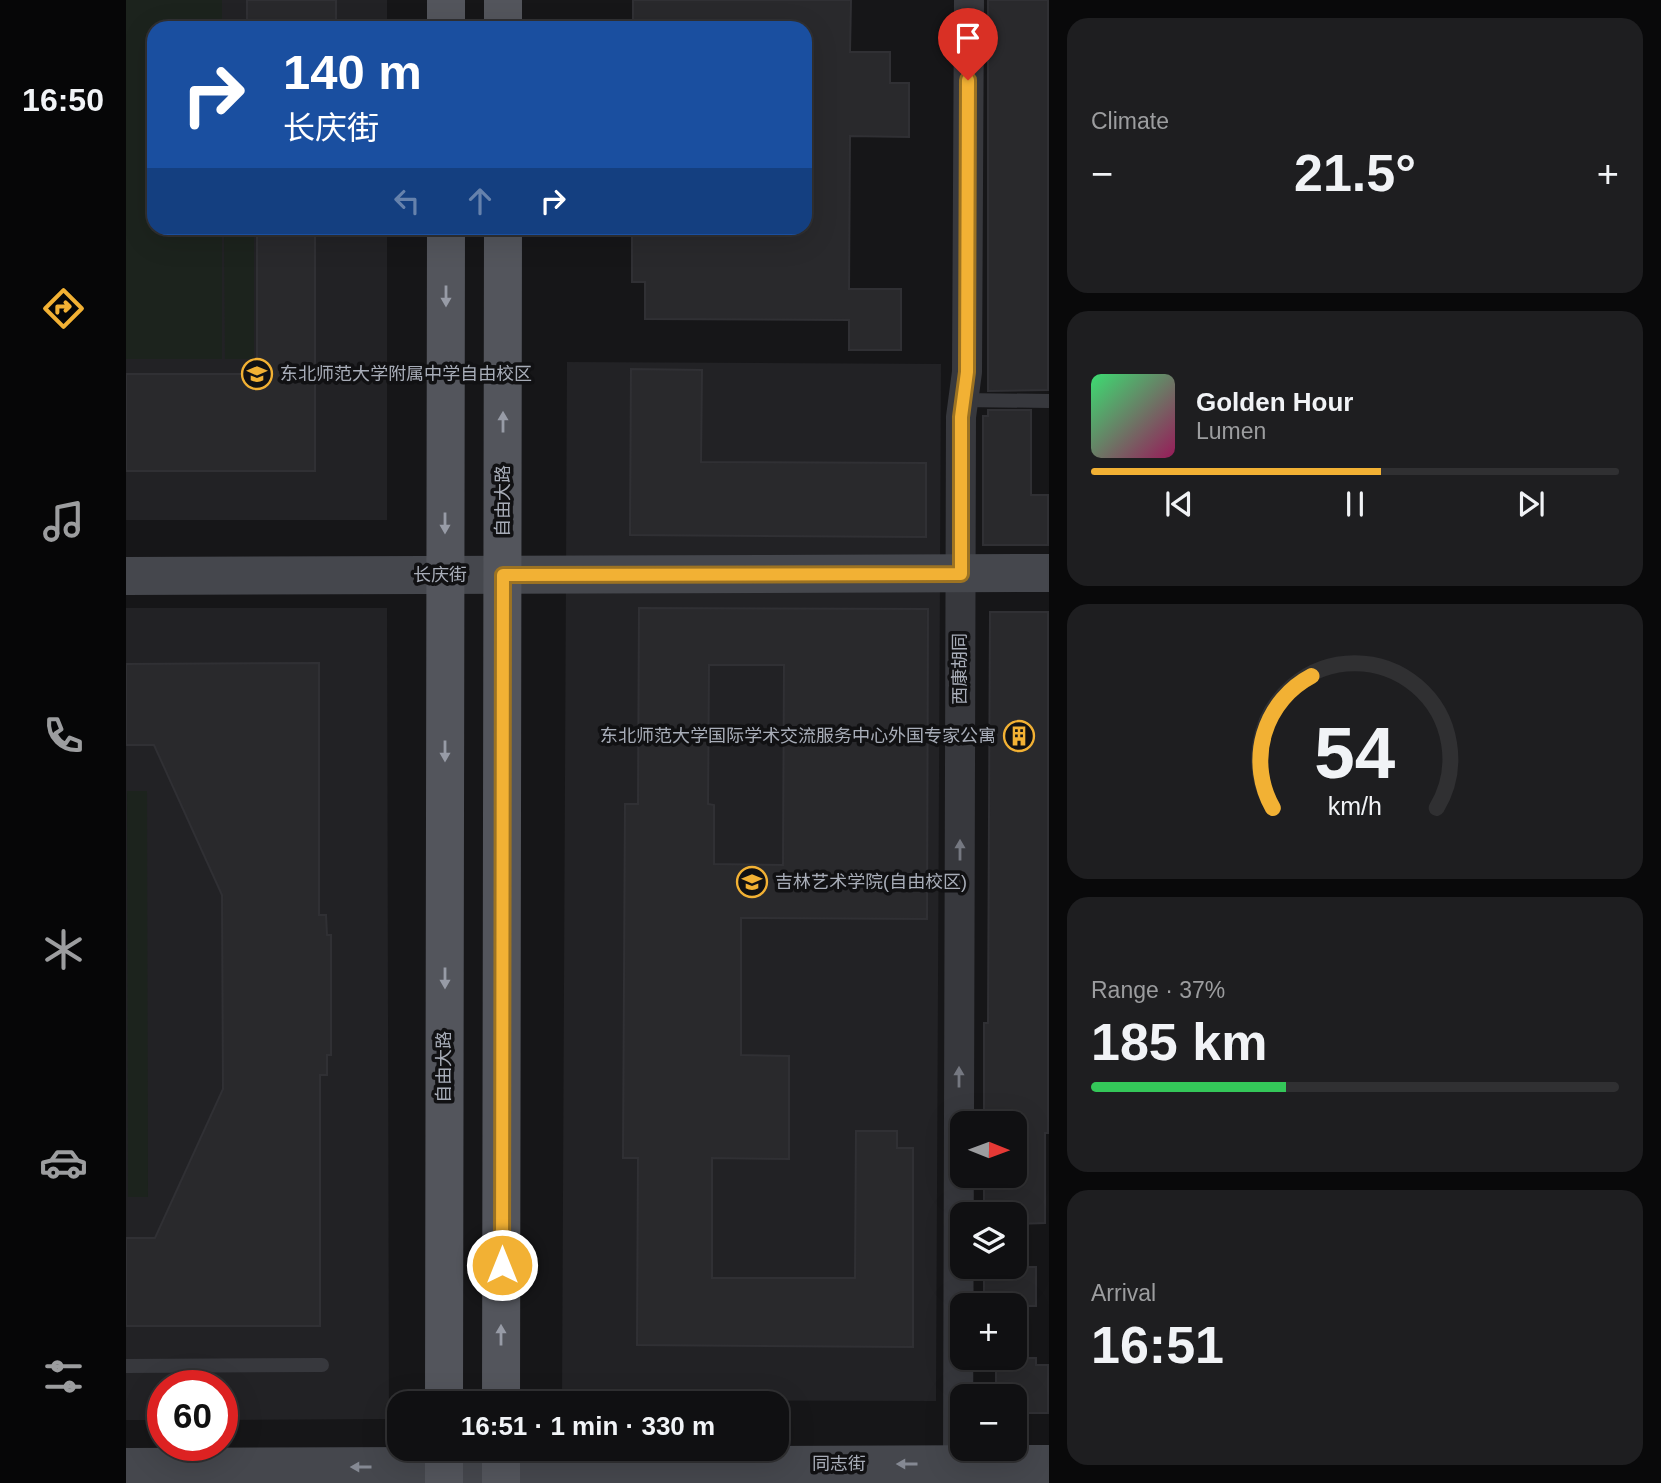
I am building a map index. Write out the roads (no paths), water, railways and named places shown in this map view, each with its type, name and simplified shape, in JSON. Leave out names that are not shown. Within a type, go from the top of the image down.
[{"type":"main road","points":[[446,0],[446,21]]},
{"type":"main road","points":[[503,0],[503,21]]},
{"type":"main road","name":"自由大路","points":[[444,1391],[446,235]]},
{"type":"main road","name":"自由大路","points":[[501,1391],[503,235]]},
{"type":"street","name":"西康胡同","points":[[958,1464],[961,574],[963,400],[967,372],[969,0]]},
{"type":"street","name":"长庆街","points":[[126,576],[1048,573]]},
{"type":"street","name":"同志街","points":[[126,1467],[1048,1464]]},
{"type":"lane","points":[[963,400],[1048,401]]},
{"type":"lane","points":[[126,1366],[322,1365]]},
{"type":"place","name":"东北师范大学附属中学自由校区","points":[[257,374]]},
{"type":"place","name":"东北师范大学国际学术交流服务中心外国专家公寓","points":[[1019,736]]},
{"type":"place","name":"吉林艺术学院(自由校区)","points":[[752,882]]}]
